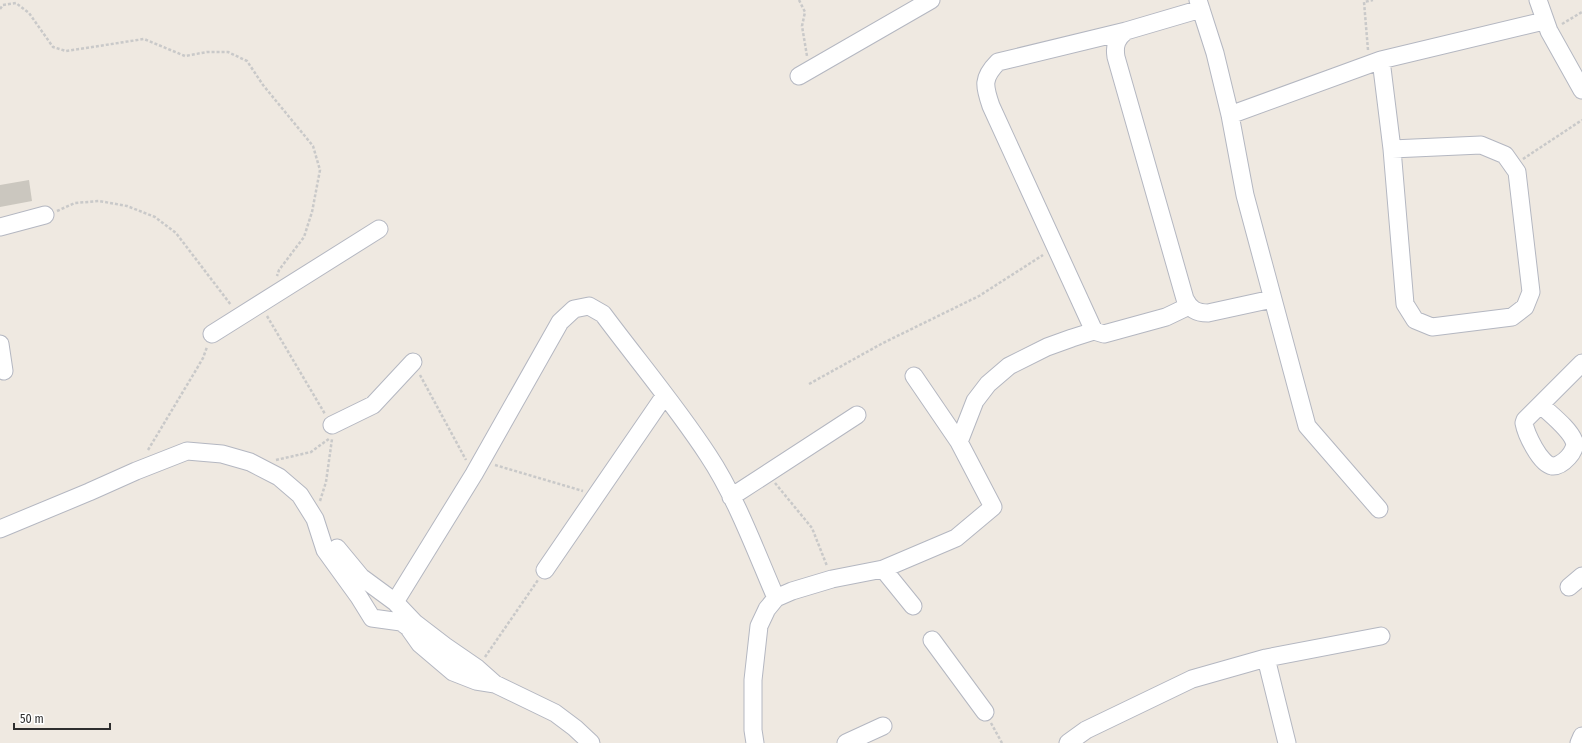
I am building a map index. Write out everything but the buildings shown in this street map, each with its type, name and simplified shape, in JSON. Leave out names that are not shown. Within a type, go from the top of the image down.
[{"type":"street","points":[[804,73],[931,0]]},
{"type":"street","points":[[1538,0],[1547,26],[1582,90]]},
{"type":"street","points":[[1094,331],[991,106],[986,91],[985,80],[990,70],[998,62],[1126,31],[1199,4],[1215,53],[1230,115],[1245,195],[1307,426],[1379,509]]},
{"type":"street","points":[[1230,115],[1375,62],[1547,26]]},
{"type":"street","points":[[1126,31],[1117,40],[1115,48],[1116,57],[1188,306],[1197,312],[1208,313],[1272,299]]},
{"type":"street","points":[[1375,62],[1392,149],[1405,304],[1415,320],[1432,328],[1512,317],[1525,307],[1531,292],[1518,172],[1505,155],[1481,145],[1392,149]]},
{"type":"street","points":[[0,227],[45,215]]},
{"type":"street","points":[[212,334],[379,229]]},
{"type":"street","points":[[395,602],[478,468],[560,322],[574,309],[589,306],[603,314],[665,395],[709,456],[731,497],[776,598]]},
{"type":"street","points":[[959,442],[975,401],[988,384],[1009,366],[1047,347],[1094,331],[1104,334],[1166,317],[1188,306]]},
{"type":"street","points":[[0,344],[4,371]]},
{"type":"street","points":[[332,426],[373,405],[413,362]]},
{"type":"street","points":[[1540,405],[1582,363]]},
{"type":"street","points":[[755,743],[753,730],[753,680],[759,626],[767,609],[776,598],[792,591],[832,579],[884,569],[956,538],[993,507],[959,442],[914,376]]},
{"type":"street","points":[[545,570],[665,395]]},
{"type":"street","points":[[731,497],[857,415]]},
{"type":"street","points":[[0,529],[187,451],[222,454],[250,462],[279,477],[300,494],[314,519],[325,550],[359,597],[372,618],[412,625],[477,668],[495,684],[555,713],[575,728],[591,743]]},
{"type":"street","points":[[337,548],[361,577],[395,602],[412,625],[420,644],[453,672],[476,681],[495,684]]},
{"type":"street","points":[[884,569],[913,606]]},
{"type":"street","points":[[1569,587],[1582,576]]},
{"type":"street","points":[[1068,743],[1086,730],[1192,679],[1266,658],[1381,636]]},
{"type":"street","points":[[932,640],[985,712]]},
{"type":"street","points":[[1266,658],[1287,743]]},
{"type":"street","points":[[846,743],[883,726]]},
{"type":"street","points":[[1579,743],[1582,736]]},
{"type":"path","points":[[799,0],[805,12],[802,26],[804,73]]},
{"type":"path","points":[[1373,0],[1364,2],[1375,62]]},
{"type":"path","points":[[0,9],[3,5],[16,3],[29,13],[53,47],[66,51],[144,39],[184,56],[207,52],[228,52],[247,61],[263,85],[313,146],[320,170],[312,212],[304,237],[279,270],[266,300],[332,426]]},
{"type":"path","points":[[1547,26],[1582,12]]},
{"type":"path","points":[[1513,166],[1582,120]]},
{"type":"path","points":[[45,215],[75,203],[98,201],[127,206],[155,217],[176,234],[240,316]]},
{"type":"path","points":[[809,384],[883,343],[979,296],[1056,246]]},
{"type":"path","points":[[148,451],[203,358],[212,334]]},
{"type":"path","points":[[413,362],[478,468],[596,495]]},
{"type":"path","points":[[273,460],[311,452],[332,437],[326,482],[314,519]]},
{"type":"path","points":[[767,474],[812,528],[832,579]]},
{"type":"path","points":[[477,668],[545,570]]},
{"type":"path","points":[[985,712],[1002,743]]}]
